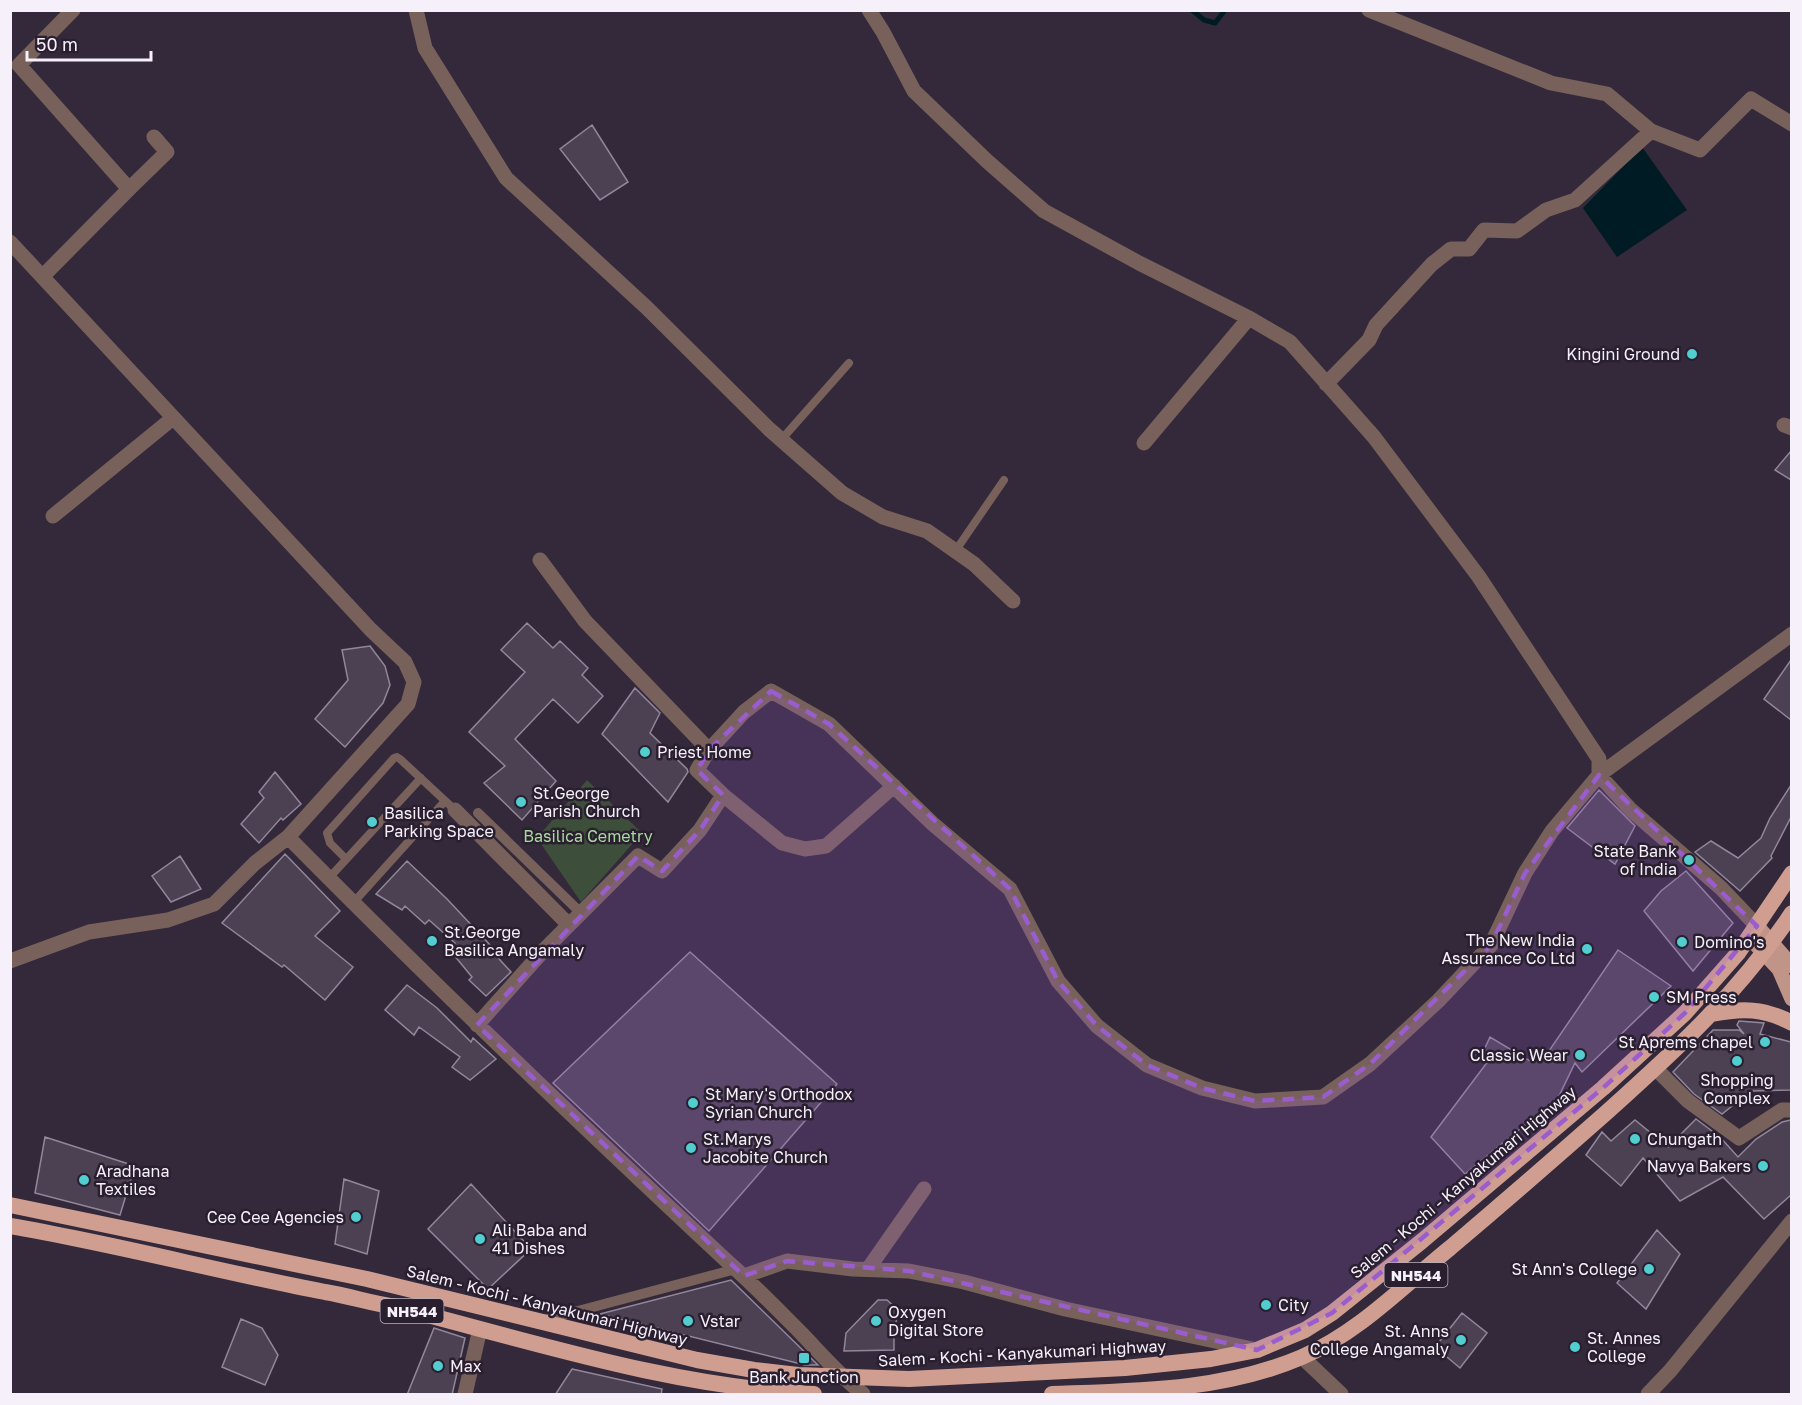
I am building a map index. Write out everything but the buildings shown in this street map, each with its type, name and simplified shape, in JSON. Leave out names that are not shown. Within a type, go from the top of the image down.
[{"type":"highway","name":"Salem - Kochi - Kanyakumari Highway","points":[[10,1204],[366,1279],[697,1360],[798,1375],[909,1379],[1125,1368],[1211,1359],[1257,1350],[1305,1330],[1332,1313],[1431,1234],[1603,1088],[1685,1013],[1722,972],[1753,932],[1791,873]]},
{"type":"highway","name":"NH544","points":[[1052,1395],[1166,1389],[1210,1384],[1267,1370],[1302,1357],[1340,1338],[1495,1210],[1655,1068],[1712,1014],[1769,948],[1791,913]]},
{"type":"highway","points":[[1712,1014],[1736,1009],[1757,1011],[1778,1016],[1791,1023]]},
{"type":"highway","name":"NH544","points":[[10,1226],[119,1246],[163,1258],[397,1307],[670,1375],[814,1395]]},
{"type":"main road","points":[[1753,932],[1791,966]]},
{"type":"main road","points":[[1769,948],[1791,999]]},
{"type":"street","points":[[73,10],[15,61],[129,189]]},
{"type":"street","points":[[416,10],[425,48],[506,178],[646,307],[781,440],[842,493],[883,517],[927,531],[974,564],[1013,601]]},
{"type":"street","points":[[869,10],[914,91],[987,161],[1044,211],[1139,263],[1249,318],[1290,342],[1374,437],[1479,577],[1599,759],[1599,775],[1631,810],[1721,888],[1753,932]]},
{"type":"street","points":[[1369,10],[1551,83],[1607,94],[1651,131],[1700,150],[1751,99],[1791,124]]},
{"type":"street","points":[[1326,384],[1369,340],[1376,324],[1409,288],[1450,249],[1468,249],[1484,230],[1517,231],[1546,210],[1575,200],[1651,131]]},
{"type":"street","points":[[43,276],[166,153],[154,137]]},
{"type":"street","points":[[10,242],[371,630],[405,662],[414,682],[408,704],[288,837],[255,863],[214,904],[168,920],[89,932],[10,961]]},
{"type":"street","points":[[1144,443],[1249,318]]},
{"type":"street","points":[[53,516],[173,418]]},
{"type":"street","points":[[540,560],[585,621],[709,750]]},
{"type":"street","points":[[894,786],[826,846],[805,849],[782,843],[723,795],[697,770],[709,750],[744,712],[771,691],[829,724],[894,786],[933,824],[1010,889],[1058,981],[1097,1026],[1147,1065],[1202,1088],[1255,1101],[1323,1097],[1370,1064],[1438,1001],[1491,945],[1531,865],[1552,831],[1599,775],[1791,633]]},
{"type":"street","points":[[477,1025],[569,925],[638,856],[662,871],[700,830],[723,795]]},
{"type":"street","points":[[450,806],[569,925]]},
{"type":"street","points":[[478,813],[581,913]]},
{"type":"street","points":[[288,837],[477,1025],[592,1136],[740,1273],[803,1335],[840,1376],[863,1395]]},
{"type":"street","points":[[1655,1068],[1688,1101],[1739,1138],[1782,1110],[1791,1110]]},
{"type":"street","points":[[868,1269],[924,1189]]},
{"type":"street","points":[[1648,1395],[1671,1371],[1791,1221]]},
{"type":"street","points":[[538,1322],[787,1261],[909,1271],[964,1282],[1065,1309],[1257,1350]]},
{"type":"street","points":[[465,1395],[480,1329]]},
{"type":"street","points":[[1302,1357],[1341,1395]]},
{"type":"lane","points":[[781,440],[849,363]]},
{"type":"lane","points":[[956,550],[1004,480]]},
{"type":"lane","points":[[346,858],[330,843],[327,833],[394,758],[400,759],[450,806],[353,903]]},
{"type":"lane","points":[[329,878],[421,778]]},
{"type":"highlighted area","points":[[771,691],[829,724],[1010,889],[1058,981],[1097,1026],[1147,1065],[1202,1088],[1255,1101],[1323,1097],[1370,1064],[1491,945],[1525,873],[1599,775],[1757,926],[1685,1013],[1603,1088],[1332,1313],[1257,1350],[909,1271],[787,1261],[744,1276],[477,1025],[638,856],[662,871],[700,830],[723,795],[697,770],[709,750]]},
{"type":"green space","name":"Basilica Cemetry","points":[[587,780],[642,833],[581,902],[537,838]]},
{"type":"water","points":[[1642,147],[1687,210],[1617,257],[1583,208]]},
{"type":"waterway","points":[[1192,10],[1204,20],[1215,23],[1225,10]]},
{"type":"place","name":"Kingini Ground","points":[[1692,354]]},
{"type":"place","name":"Priest Home","points":[[645,752]]},
{"type":"place","name":"St.George Parish Church","points":[[521,802]]},
{"type":"place","name":"Basilica Parking Space","points":[[372,822]]},
{"type":"place","name":"State Bank of India","points":[[1689,860]]},
{"type":"place","name":"St.George Basilica Angamaly","points":[[432,941]]},
{"type":"place","name":"Domino's","points":[[1682,942]]},
{"type":"place","name":"The New India Assurance Co Ltd","points":[[1587,949]]},
{"type":"place","name":"SM Press","points":[[1654,997]]},
{"type":"place","name":"St Aprems chapel","points":[[1765,1042]]},
{"type":"place","name":"Classic Wear","points":[[1580,1055]]},
{"type":"place","name":"Shopping Complex","points":[[1737,1061]]},
{"type":"place","name":"St Mary's Orthodox Syrian Church","points":[[693,1103]]},
{"type":"place","name":"Chungath","points":[[1635,1139]]},
{"type":"place","name":"St.Marys Jacobite Church","points":[[691,1148]]},
{"type":"place","name":"Navya Bakers","points":[[1763,1166]]},
{"type":"place","name":"Aradhana Textiles","points":[[84,1180]]},
{"type":"place","name":"Cee Cee Agencies","points":[[356,1217]]},
{"type":"place","name":"Ali Baba and 41 Dishes","points":[[480,1239]]},
{"type":"place","name":"St Ann's College","points":[[1649,1269]]},
{"type":"place","name":"City","points":[[1266,1305]]},
{"type":"place","name":"Vstar","points":[[688,1321]]},
{"type":"place","name":"Oxygen Digital Store","points":[[876,1321]]},
{"type":"place","name":"St. Anns College Angamaly","points":[[1461,1340]]},
{"type":"place","name":"St. Annes College","points":[[1575,1347]]},
{"type":"place","name":"Bank Junction","points":[[804,1358]]},
{"type":"place","name":"Max","points":[[438,1366]]}]
